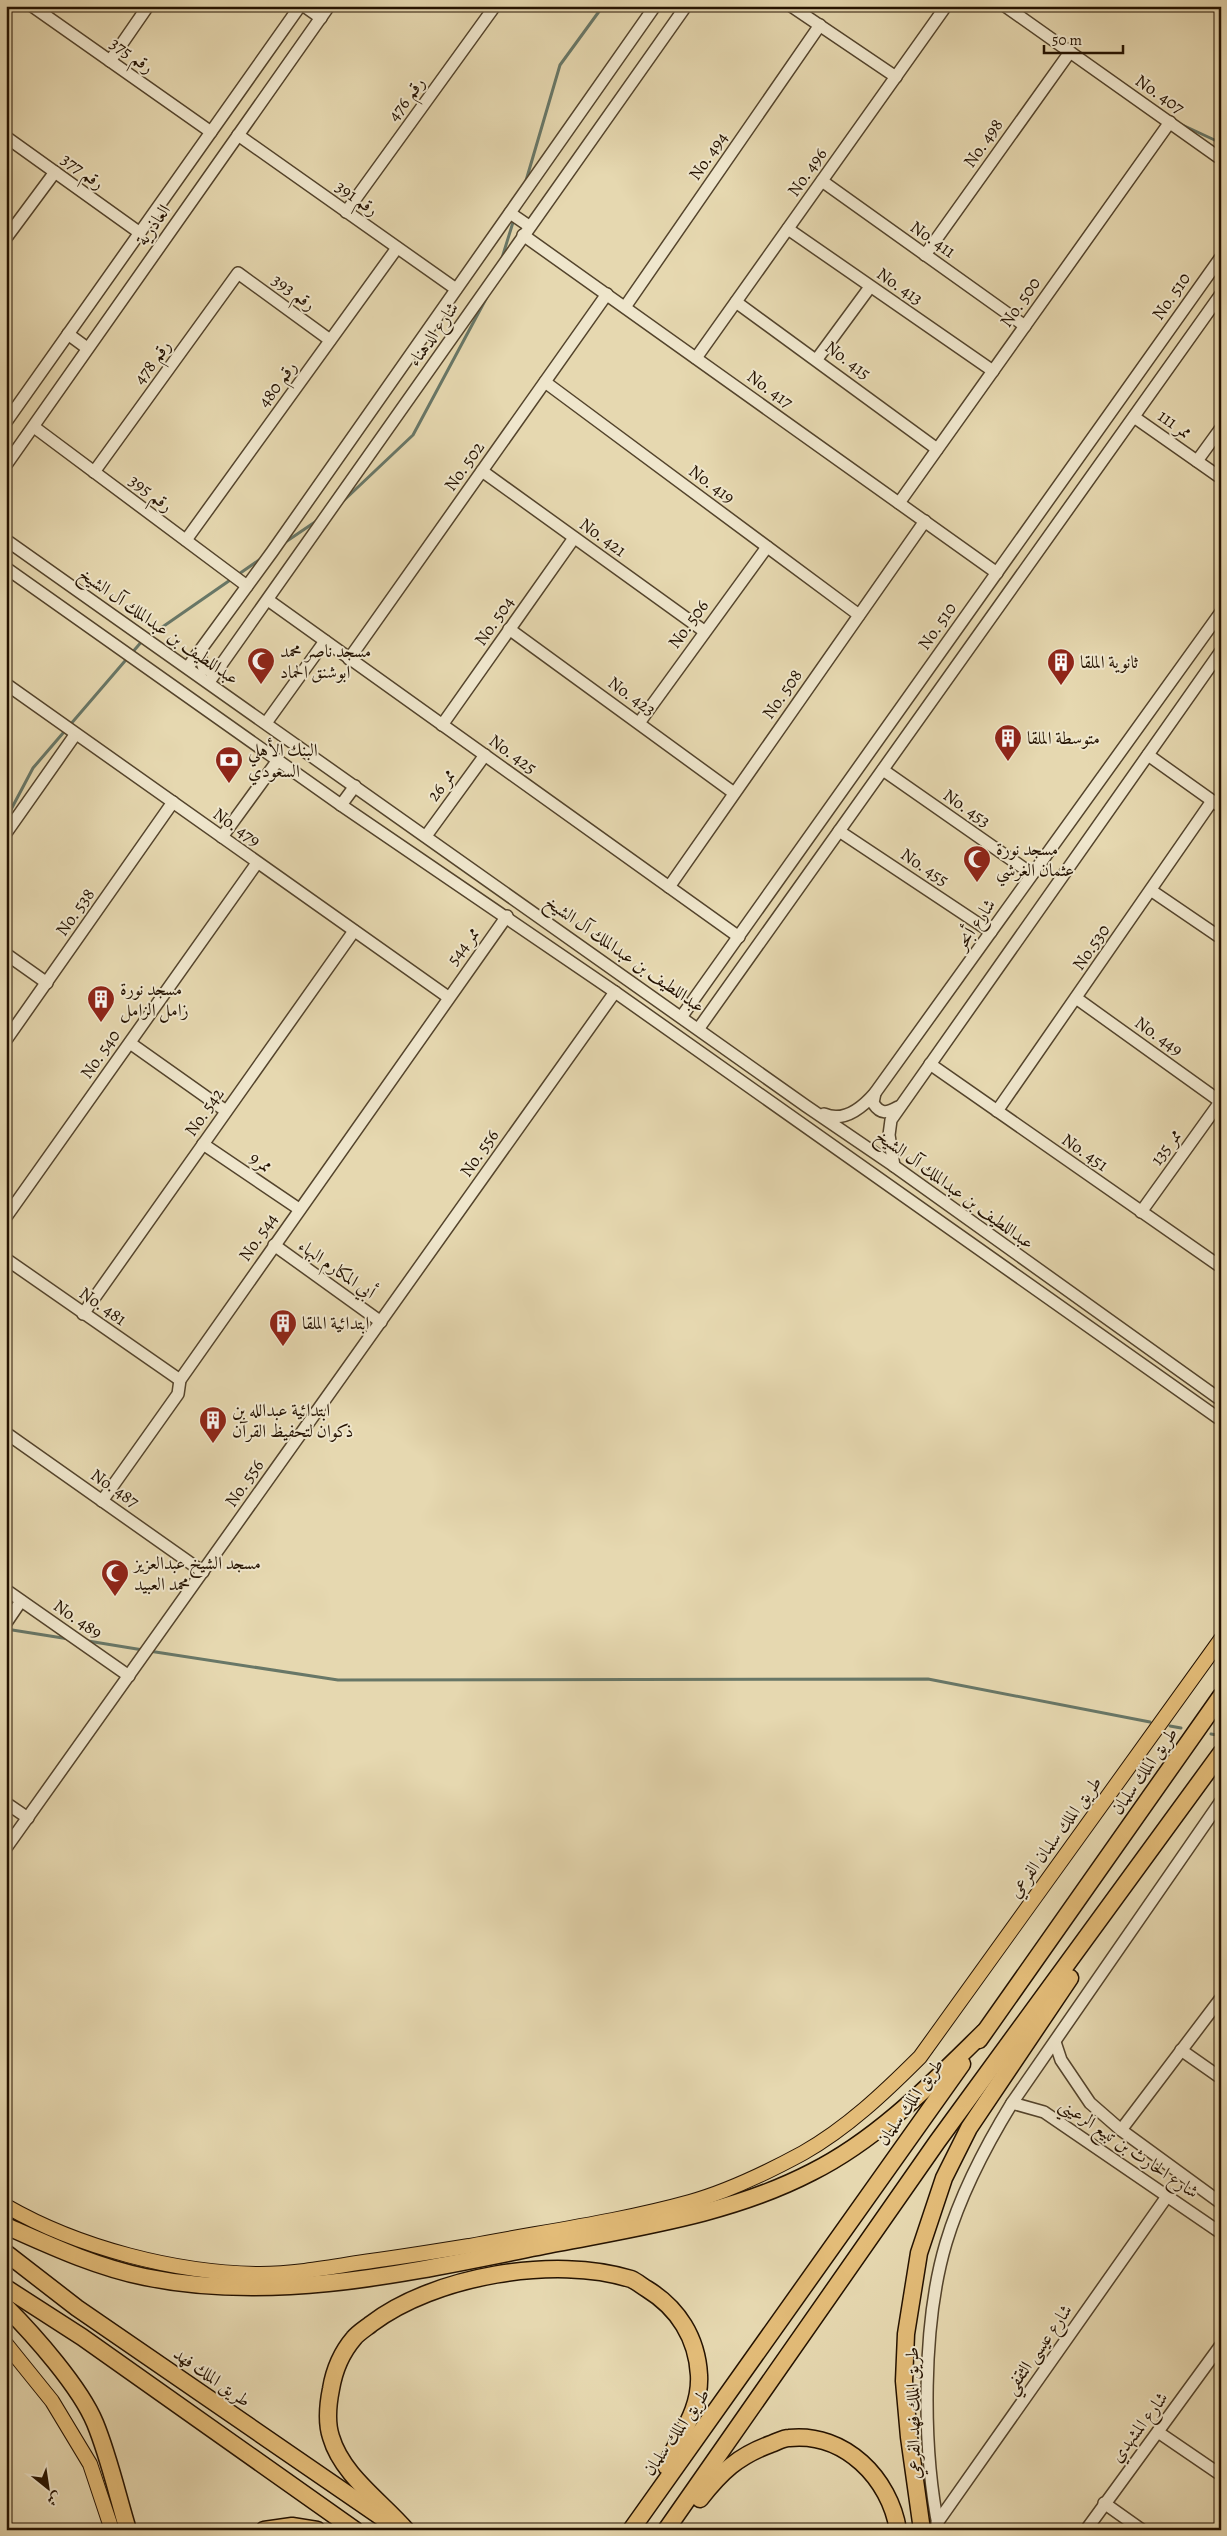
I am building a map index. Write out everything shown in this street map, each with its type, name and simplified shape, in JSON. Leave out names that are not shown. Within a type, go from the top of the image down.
[{"type":"highway","name":"طريق الملك سلمان","points":[[632,2530],[1221,1696]]},
{"type":"highway","points":[[933,2528],[909,2437],[904,2381],[906,2334],[918,2253],[944,2178],[969,2128],[1221,1754]]},
{"type":"highway","points":[[666,2530],[937,2142],[1221,1754]]},
{"type":"highway","points":[[6,2226],[73,2256],[145,2277],[214,2286],[294,2287],[424,2269],[709,2212],[763,2194],[814,2171],[864,2140],[910,2102],[984,2032]]},
{"type":"highway","name":"طريق الملك فهد","points":[[6,2253],[77,2308],[398,2530]]},
{"type":"highway","points":[[406,2530],[345,2467],[330,2437],[327,2407],[334,2372],[354,2337],[388,2311],[434,2290],[488,2276],[520,2271],[578,2270],[632,2280],[665,2300],[683,2321],[693,2346],[699,2376],[696,2405],[650,2503]]},
{"type":"highway","points":[[6,2288],[82,2337],[355,2530]]},
{"type":"highway","points":[[6,2307],[25,2326],[68,2379],[94,2421],[128,2530]]},
{"type":"highway","points":[[675,2530],[720,2474],[749,2452],[789,2438],[815,2440],[839,2447],[862,2461],[881,2484],[895,2512],[898,2530]]},
{"type":"highway","points":[[264,2530],[292,2526],[317,2530]]},
{"type":"main road","name":"طريق الملك سلمان الفرعي","points":[[6,2206],[53,2229],[104,2248],[157,2261],[212,2270],[260,2274],[312,2270],[439,2251],[578,2226],[681,2204],[732,2187],[804,2152],[837,2130],[864,2111],[920,2057],[1221,1639]]},
{"type":"main road","points":[[6,2344],[52,2401],[90,2464],[112,2530]]},
{"type":"street","name":"رقم 375","points":[[32,6],[211,132]]},
{"type":"street","points":[[110,60],[148,6]]},
{"type":"street","name":"العاذرية","points":[[6,422],[300,6]]},
{"type":"street","points":[[304,6],[320,18]]},
{"type":"street","name":"العاذرية","points":[[6,465],[329,6]]},
{"type":"street","name":"رقم 476","points":[[346,212],[495,6]]},
{"type":"street","name":"شارع الدهناء","points":[[188,667],[655,6]]},
{"type":"street","name":"شارع الدهناء","points":[[209,682],[526,230],[686,6]]},
{"type":"street","points":[[792,6],[896,76]]},
{"type":"street","name":"No. 496","points":[[696,358],[946,6]]},
{"type":"street","name":"No. 407","points":[[1005,6],[1221,159]]},
{"type":"street","name":"No. 494","points":[[625,307],[820,25]]},
{"type":"street","name":"No. 498","points":[[925,255],[1070,52]]},
{"type":"street","name":"No. 500","points":[[899,503],[1170,122]]},
{"type":"street","name":"رقم 391","points":[[238,135],[456,289]]},
{"type":"street","name":"رقم 377","points":[[6,136],[140,233]]},
{"type":"street","points":[[6,238],[55,172]]},
{"type":"street","name":"No. 411","points":[[822,181],[1025,326]]},
{"type":"street","name":"No. 417","points":[[510,213],[526,230],[607,294],[1015,584]]},
{"type":"street","name":"No. 413","points":[[788,228],[993,371]]},
{"type":"street","name":"رقم 480","points":[[186,540],[397,248]]},
{"type":"street","name":"No. 510","points":[[682,1016],[1221,257]]},
{"type":"street","name":"رقم 393","points":[[238,273],[330,340]]},
{"type":"street","name":"رقم 478","points":[[94,472],[238,273]]},
{"type":"street","points":[[817,359],[870,287]]},
{"type":"street","name":"No. 502","points":[[349,658],[607,294]]},
{"type":"street","points":[[699,1028],[1221,294]]},
{"type":"street","name":"No. 415","points":[[736,302],[817,359],[937,449]]},
{"type":"street","points":[[68,334],[87,348]]},
{"type":"street","name":"No. 419","points":[[545,382],[859,615]]},
{"type":"street","name":"ممر 111","points":[[1134,417],[1221,478]]},
{"type":"street","name":"رقم 395","points":[[34,427],[247,586]]},
{"type":"street","points":[[1197,461],[1221,428]]},
{"type":"street","name":"No. 421","points":[[482,471],[704,631]]},
{"type":"street","name":"No. 508","points":[[669,887],[925,521]]},
{"type":"street","name":"No. 504","points":[[442,725],[574,538]]},
{"type":"street","name":"عبداللطيف بن عبدالملك آل الشيخ","points":[[6,540],[699,1028],[806,1106],[894,1166],[1221,1400]]},
{"type":"street","name":"No. 506","points":[[640,723],[704,631],[767,547]]},
{"type":"street","name":"عبداللطيف بن عبدالملك آل الشيخ","points":[[6,568],[341,805],[507,916],[1221,1420]]},
{"type":"street","name":"No. 425","points":[[268,600],[739,937]]},
{"type":"street","name":"شارع أبحر","points":[[806,1106],[832,1118],[856,1112],[875,1093],[1221,612]]},
{"type":"street","name":"No. 423","points":[[509,629],[734,793]]},
{"type":"street","points":[[125,651],[137,633]]},
{"type":"street","points":[[266,723],[325,641]]},
{"type":"street","points":[[199,652],[204,669],[211,670],[221,665]]},
{"type":"street","points":[[894,1166],[889,1135],[891,1120],[1220,654]]},
{"type":"street","name":"No. 479","points":[[6,684],[75,735],[173,802],[448,997]]},
{"type":"street","points":[[6,833],[75,735]]},
{"type":"street","name":"ممر 26","points":[[426,836],[484,755]]},
{"type":"street","points":[[1148,755],[1217,804]]},
{"type":"street","points":[[222,837],[278,760]]},
{"type":"street","name":"No. 453","points":[[883,770],[1032,874]]},
{"type":"street","points":[[341,805],[355,786]]},
{"type":"street","name":"No. 538","points":[[6,1040],[173,802]]},
{"type":"street","name":"No.530","points":[[997,1111],[1152,891],[1217,804]]},
{"type":"street","name":"No. 455","points":[[840,831],[991,932]]},
{"type":"street","name":"No. 540","points":[[6,1217],[257,862]]},
{"type":"street","points":[[1152,891],[1221,938]]},
{"type":"street","name":"ممر 544","points":[[448,997],[507,916]]},
{"type":"street","name":"No. 542","points":[[83,1314],[354,931]]},
{"type":"street","points":[[6,954],[47,983]]},
{"type":"street","name":"No. 556","points":[[6,1848],[615,992]]},
{"type":"street","name":"No. 544","points":[[102,1501],[178,1394],[180,1380],[448,997]]},
{"type":"street","name":"No. 449","points":[[1076,998],[1220,1102]]},
{"type":"street","points":[[693,1001],[693,1014],[696,1018],[705,1017],[711,1012]]},
{"type":"street","points":[[130,1043],[226,1111]]},
{"type":"street","name":"No. 451","points":[[930,1064],[1221,1268]]},
{"type":"street","points":[[875,1093],[873,1103],[878,1110],[884,1113],[901,1105]]},
{"type":"street","name":"ممر 135","points":[[1141,1212],[1220,1102]]},
{"type":"street","name":"ممر9","points":[[203,1144],[299,1209]]},
{"type":"street","name":"أبي المكارم البهاء","points":[[274,1245],[381,1322]]},
{"type":"street","name":"No. 481","points":[[6,1259],[180,1380]]},
{"type":"street","name":"No. 487","points":[[6,1433],[203,1572]]},
{"type":"street","name":"No. 489","points":[[6,1590],[129,1676]]},
{"type":"street","points":[[6,1623],[21,1601]]},
{"type":"street","points":[[1012,2103],[1221,1801]]},
{"type":"street","points":[[6,1803],[28,1818]]},
{"type":"street","points":[[1121,2130],[1221,1998]]},
{"type":"street","name":"شارع الحارث بن تبيع الرعيني","points":[[1055,2042],[1061,2060],[1090,2103],[1121,2130],[1221,2202]]},
{"type":"street","points":[[1181,2050],[1221,2078]]},
{"type":"street","name":"طريق الملك فهد الفرعي","points":[[933,2528],[927,2360],[935,2288],[946,2243],[965,2191],[986,2146],[1012,2103]]},
{"type":"street","name":"شارع الحارث بن تبيع الرعيني","points":[[1012,2103],[1044,2112],[1221,2233]]},
{"type":"street","name":"شارع عيسى الثقفي","points":[[933,2528],[1168,2195]]},
{"type":"street","name":"شارع المشهدي","points":[[1086,2530],[1158,2432],[1217,2359],[1221,2345]]},
{"type":"street","points":[[1158,2432],[1221,2475]]},
{"type":"street","points":[[1104,2503],[1142,2530]]},
{"type":"waterway","points":[[525,184],[560,65],[603,6]]},
{"type":"waterway","points":[[1178,123],[1221,143]]},
{"type":"waterway","points":[[502,258],[514,219]]},
{"type":"waterway","points":[[339,505],[413,435],[487,297]]},
{"type":"waterway","points":[[284,543],[318,520]]},
{"type":"waterway","points":[[148,637],[262,558]]},
{"type":"waterway","points":[[6,819],[33,768],[143,640]]},
{"type":"waterway","points":[[6,1629],[69,1639]]},
{"type":"waterway","points":[[88,1641],[143,1650]]},
{"type":"waterway","points":[[149,1651],[338,1680],[928,1679],[1150,1722]]},
{"type":"waterway","points":[[1170,1726],[1181,1728]]},
{"type":"waterway","points":[[1211,1734],[1217,1735]]},
{"type":"place","name":"مسجد ناصر محمد ابوشنق الحماد","points":[[261,685]]},
{"type":"place","name":"ثانوية الملقا","points":[[1061,686]]},
{"type":"place","name":"متوسطة الملقا","points":[[1008,762]]},
{"type":"place","name":"البنك الأهلي السعودي","points":[[229,784]]},
{"type":"place","name":"مسجد نورة عثمان الغرشي","points":[[977,883]]},
{"type":"place","name":"مسجد نورة زامل الزامل","points":[[101,1023]]},
{"type":"place","name":"ابتدائية الملقا","points":[[283,1347]]},
{"type":"place","name":"ابتدائية عبدالله بن ذكوان لتحفيظ القرآن","points":[[213,1444]]},
{"type":"place","name":"مسجد الشيخ عبدالعزيز محمد العبيد","points":[[115,1597]]}]
